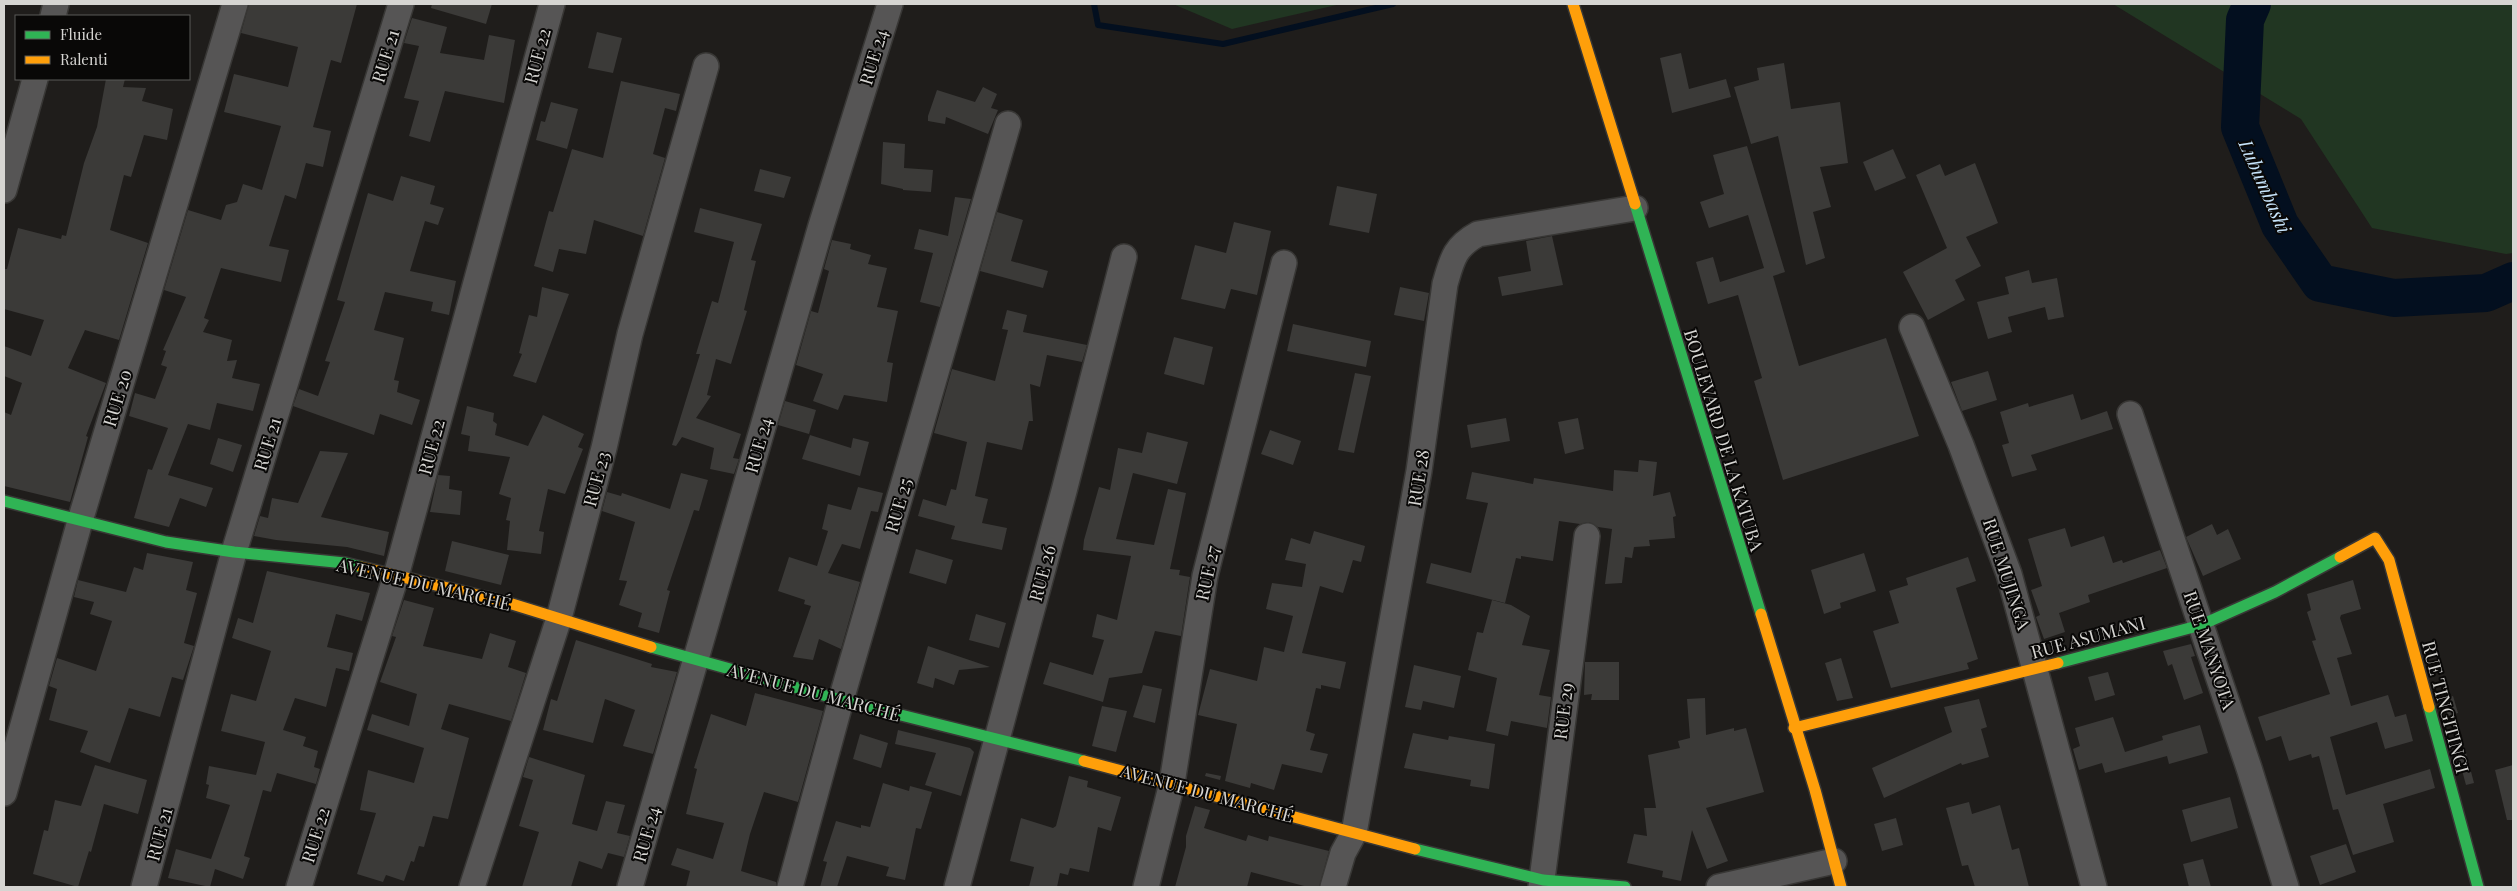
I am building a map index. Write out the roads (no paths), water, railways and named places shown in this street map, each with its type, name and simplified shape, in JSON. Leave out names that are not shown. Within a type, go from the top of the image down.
[{"type":"street","name":"RUE 20","points":[[4,793],[80,521],[234,4]]},
{"type":"street","name":"RUE 21","points":[[144,887],[234,552],[401,4]]},
{"type":"street","name":"RUE 22","points":[[299,887],[396,576],[552,4]]},
{"type":"street","name":"RUE 24","points":[[630,887],[821,226],[890,4]]},
{"type":"street","name":"BOULEVARD DE LA KATUBA","points":[[1573,4],[1841,887]]},
{"type":"street","name":"RUE 23","points":[[472,887],[559,618],[604,448],[630,334],[706,66]]},
{"type":"street","points":[[4,190],[35,80]]},
{"type":"street","name":"RUE 25","points":[[790,887],[841,700],[1008,124]]},
{"type":"street","name":"RUE 28","points":[[1333,887],[1343,853],[1354,833],[1420,470],[1445,284],[1453,256],[1463,242],[1478,234],[1635,208]]},
{"type":"street","name":"RUE 26","points":[[957,887],[1064,491],[1124,257]]},
{"type":"street","name":"RUE 27","points":[[1146,887],[1172,783],[1205,576],[1284,263]]},
{"type":"street","name":"RUE MUJINGA","points":[[1912,327],[1961,446],[2009,574],[2094,887]]},
{"type":"street","name":"RUE MANYOTA","points":[[2130,414],[2249,768],[2286,887]]},
{"type":"street","name":"AVENUE DU MARCHÉ","points":[[4,502],[166,542],[234,552],[345,563],[502,601],[696,661],[996,740],[1172,783],[1542,884],[1625,887]]},
{"type":"street","name":"RUE 29","points":[[1542,884],[1570,652],[1587,536]]},
{"type":"street","name":"RUE ASUMANI","points":[[1794,728],[2036,669],[2201,625],[2275,592],[2375,538]]},
{"type":"street","name":"RUE TINGITINGI","points":[[2375,538],[2389,560],[2478,887]]},
{"type":"street","points":[[1720,887],[1834,861]]},
{"type":"waterway","points":[[1094,4],[1098,25],[1223,44],[1393,4]]},
{"type":"waterway","name":"Lubumbashi","points":[[2252,4],[2245,20],[2240,127],[2280,225],[2320,283],[2394,298],[2486,293],[2513,281]]}]
